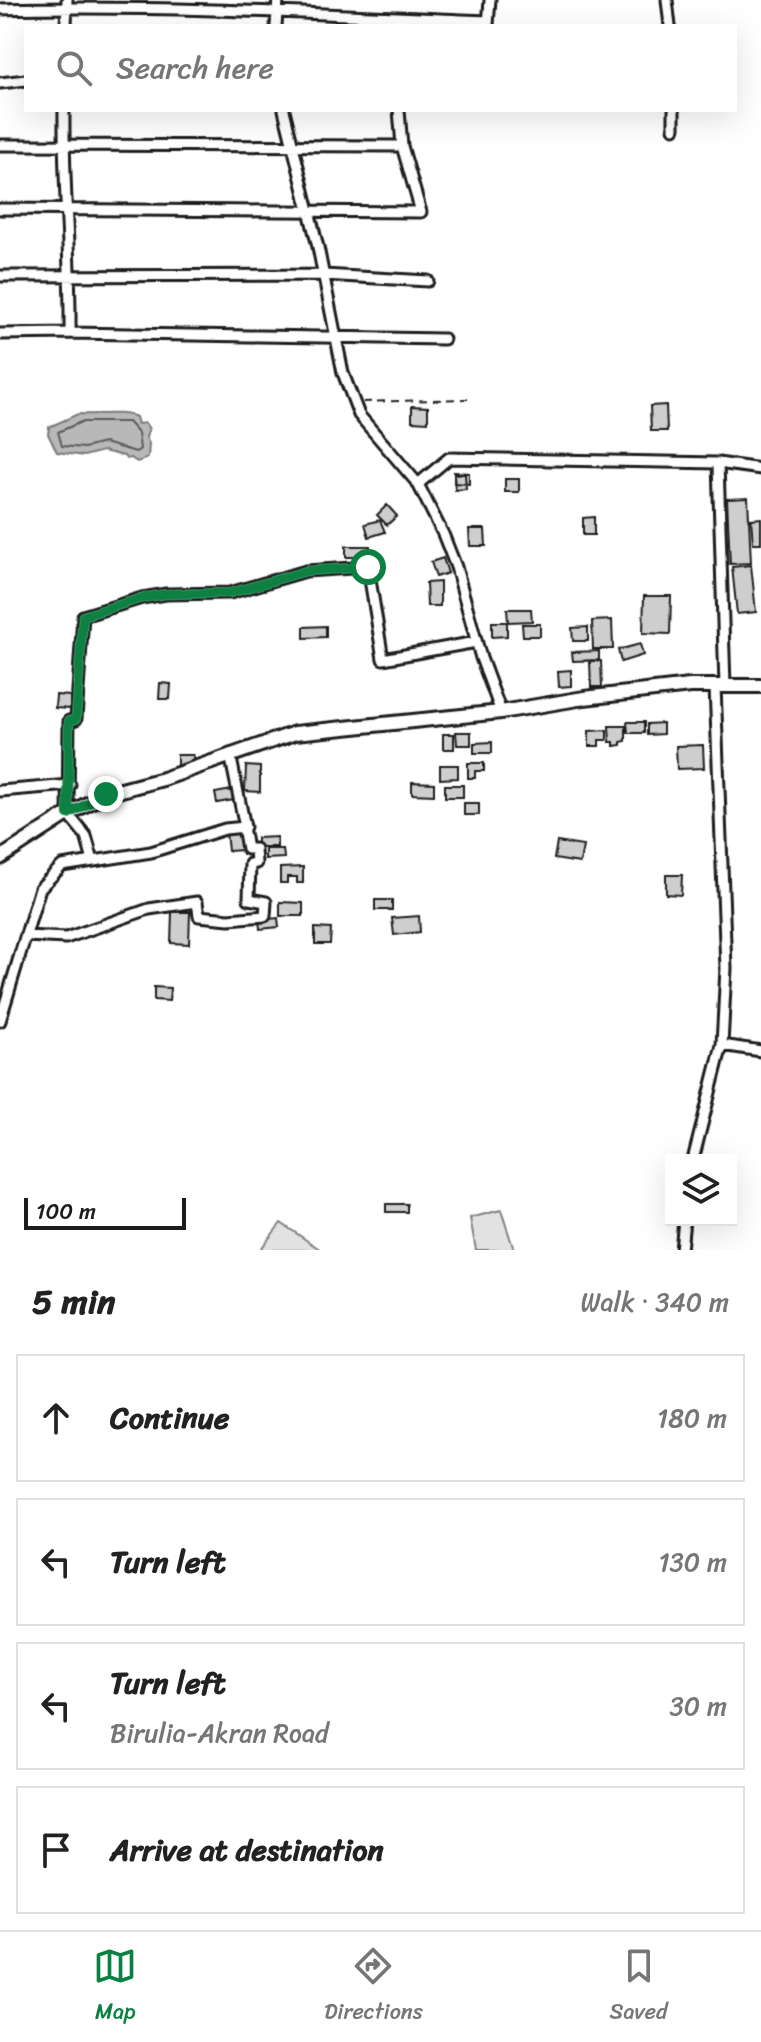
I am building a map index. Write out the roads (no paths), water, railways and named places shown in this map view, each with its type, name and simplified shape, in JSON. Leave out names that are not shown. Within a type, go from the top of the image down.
[{"type":"street","points":[[276,24],[278,0]]},
{"type":"street","points":[[0,9],[66,4],[488,24],[490,0]]},
{"type":"street","points":[[667,0],[670,24]]},
{"type":"street","points":[[0,83],[24,80]]},
{"type":"street","points":[[64,112],[70,333]]},
{"type":"street","points":[[284,112],[324,275],[343,373],[359,415],[418,484],[456,567],[476,642],[501,712]]},
{"type":"street","points":[[0,209],[421,212],[402,146],[399,112]]},
{"type":"street","points":[[674,112],[674,128]]},
{"type":"street","points":[[0,145],[402,146]]},
{"type":"street","points":[[0,276],[324,275],[428,281]]},
{"type":"street","points":[[0,334],[444,339]]},
{"type":"street","points":[[418,484],[449,458],[718,463],[761,469]]},
{"type":"street","points":[[695,1154],[722,1045],[726,968],[718,463]]},
{"type":"street","points":[[93,861],[86,836],[68,814],[69,721],[76,719],[83,616],[142,598],[166,594],[222,594],[306,571],[368,567],[383,659],[476,642]]},
{"type":"street","points":[[0,858],[68,814],[106,794],[163,779],[295,733],[501,712],[584,698],[720,686],[761,686]]},
{"type":"street","points":[[26,936],[66,938],[149,909],[197,902],[199,916],[229,919],[265,916],[266,902],[249,899],[250,864],[256,863],[255,849],[247,849],[230,754]]},
{"type":"street","points":[[0,791],[70,785]]},
{"type":"street","points":[[0,1021],[40,888],[62,866],[151,852],[225,829],[243,827]]},
{"type":"street","points":[[722,1045],[761,1051]]},
{"type":"street","points":[[681,1250],[683,1226]]},
{"type":"water","points":[[78,414],[136,417],[138,424],[145,423],[149,429],[146,437],[148,458],[137,462],[103,451],[84,456],[57,452],[48,434],[49,427]]}]
